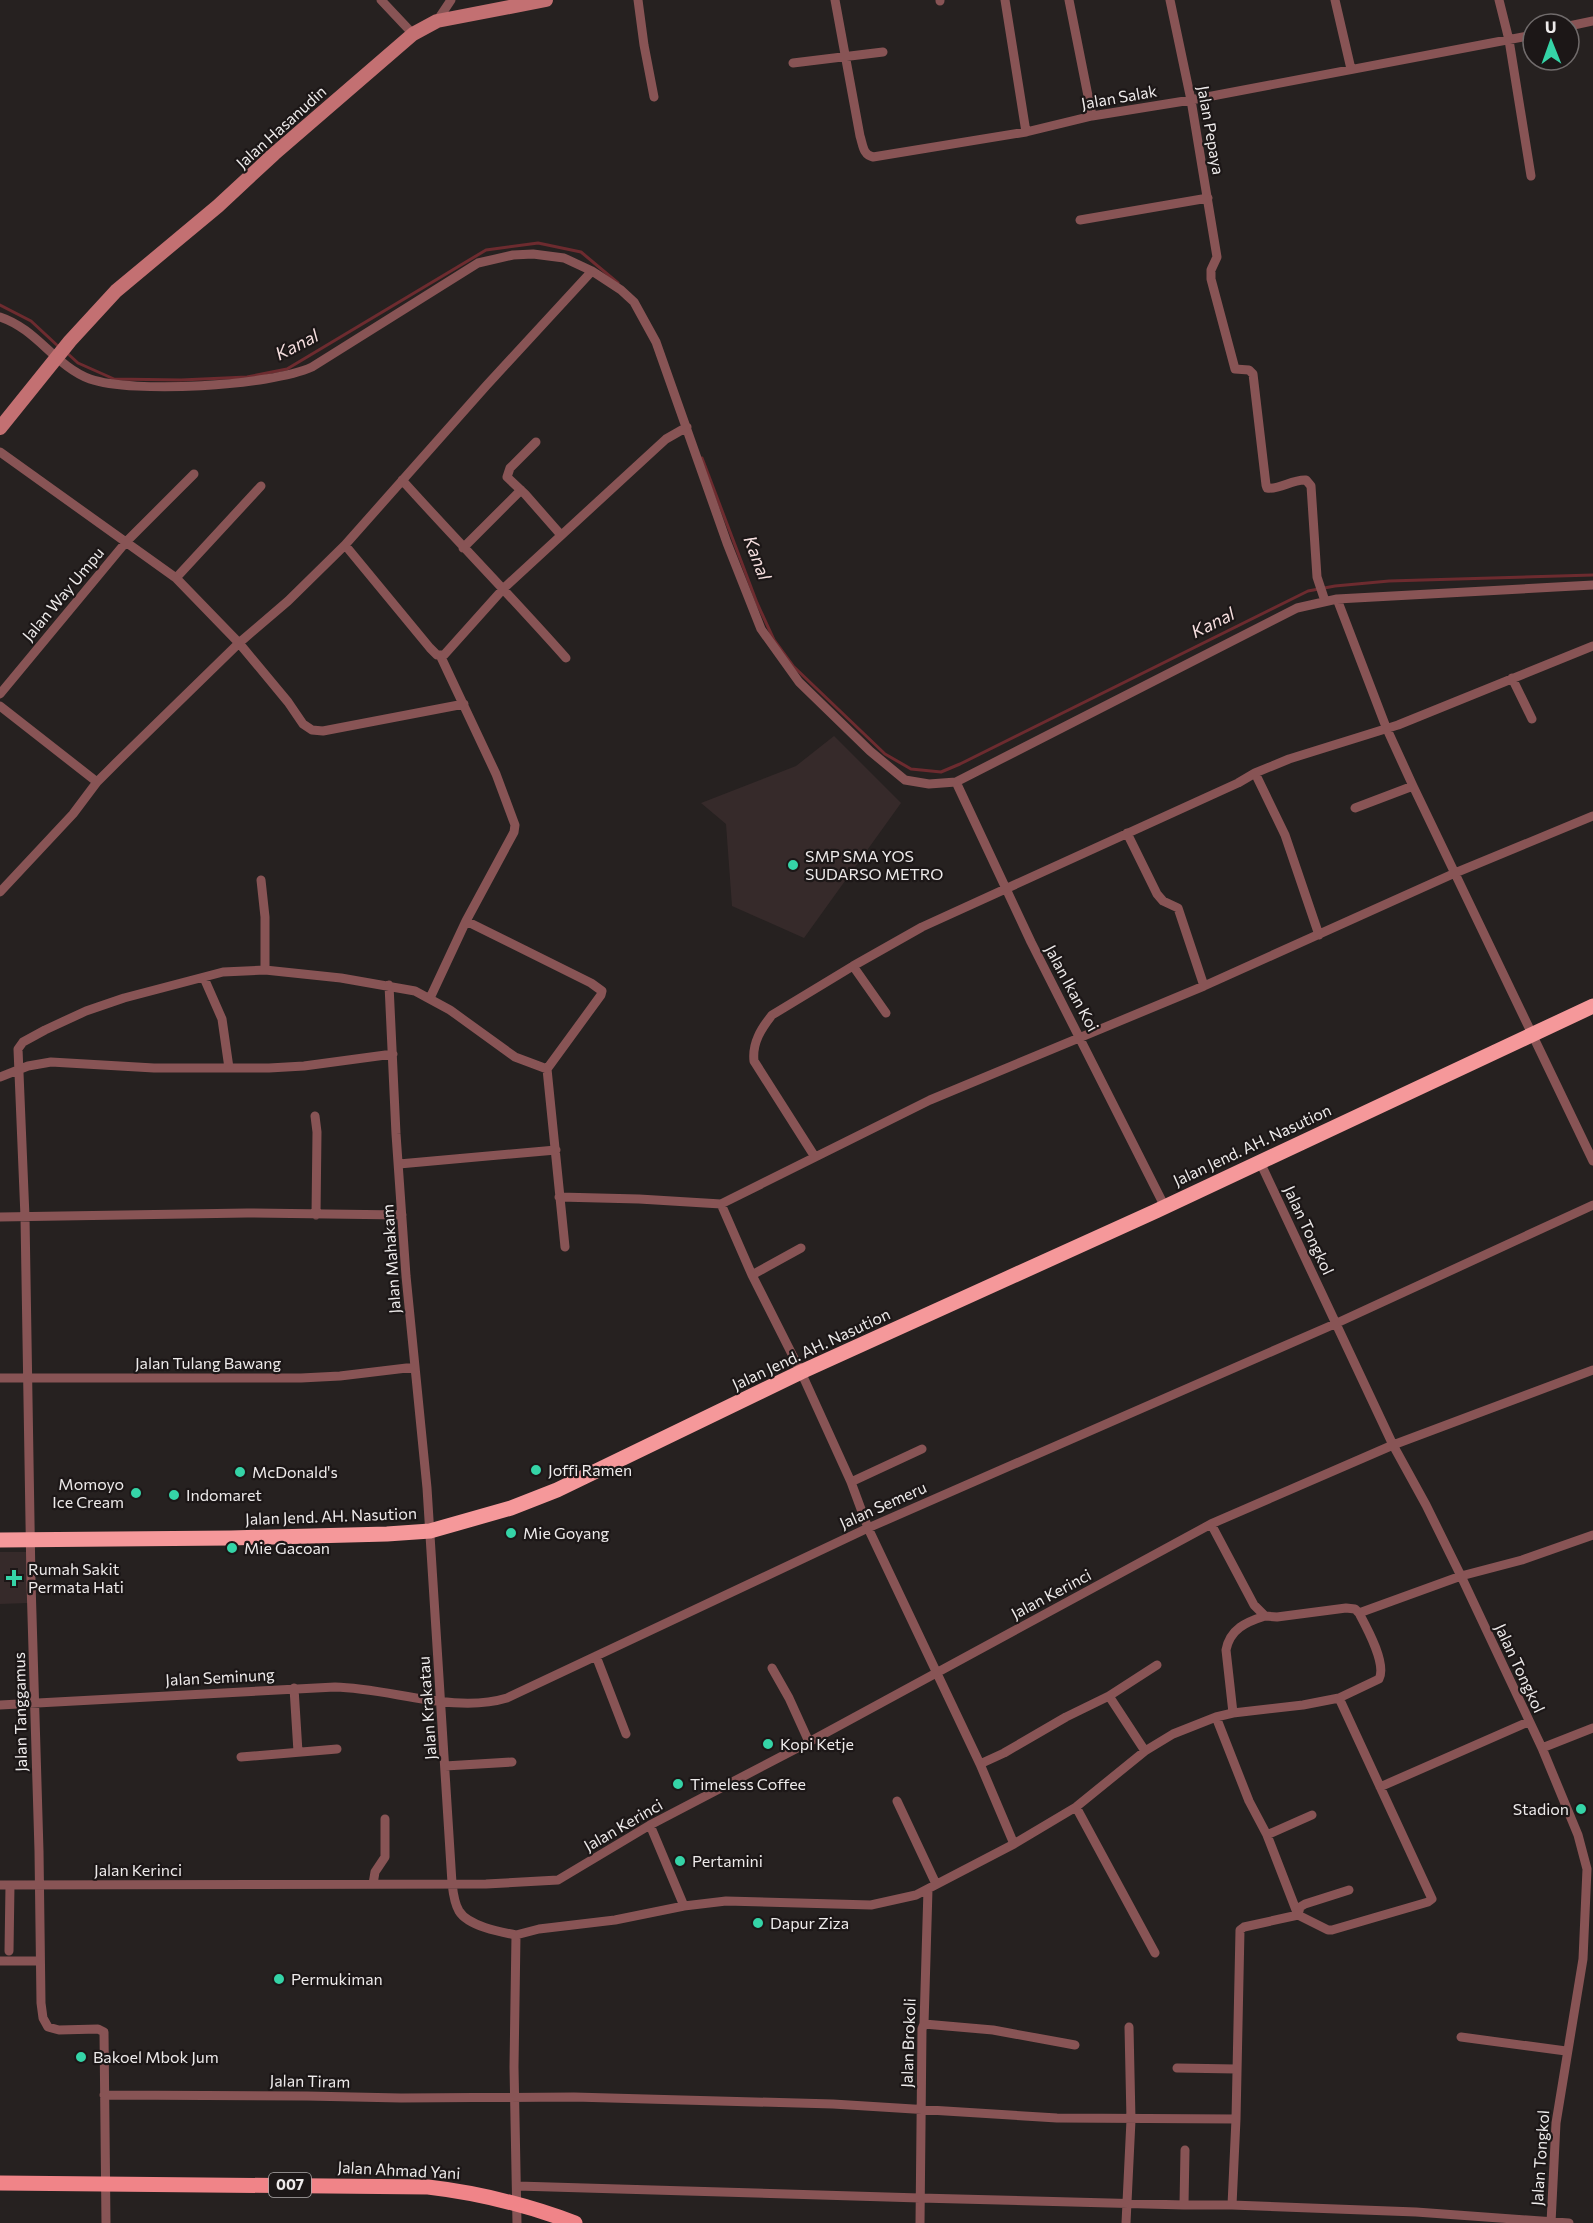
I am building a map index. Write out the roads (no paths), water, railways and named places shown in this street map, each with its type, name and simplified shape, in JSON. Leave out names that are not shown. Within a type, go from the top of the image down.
[{"type":"highway","name":"Jalan Jend. AH. Nasution","points":[[0,1539],[231,1538],[387,1534],[430,1531],[477,1519],[557,1490],[801,1372],[1165,1206],[1593,1006]]},
{"type":"main road","name":"Jalan Hasanudin","points":[[59,356],[97,310],[138,271],[218,206],[274,154],[413,34],[436,21],[546,0]]},
{"type":"main road","points":[[0,428],[59,356]]},
{"type":"main road","name":"Jalan Ahmad Yani","points":[[0,2183],[428,2187],[465,2191],[517,2202],[575,2223]]},
{"type":"street","points":[[381,0],[413,34]]},
{"type":"street","points":[[436,21],[451,0]]},
{"type":"street","points":[[638,0],[654,97]]},
{"type":"street","name":"Jalan Salak","points":[[835,0],[860,136],[864,151],[868,156],[873,157],[1026,132],[1092,116],[1191,100],[1521,38]]},
{"type":"street","points":[[1005,0],[1026,132]]},
{"type":"street","points":[[1069,0],[1092,116]]},
{"type":"street","name":"Jalan Pepaya","points":[[1170,0],[1191,100],[1217,257],[1211,279],[1233,366],[1236,369],[1248,370],[1253,374],[1267,488],[1272,489],[1300,480],[1306,480],[1311,486],[1317,577],[1325,599]]},
{"type":"street","points":[[1335,0],[1351,69]]},
{"type":"street","points":[[1499,0],[1509,40],[1531,176]]},
{"type":"street","points":[[793,63],[883,52]]},
{"type":"street","points":[[1080,220],[1208,198]]},
{"type":"street","points":[[0,317],[24,328],[90,379],[115,384],[186,386],[252,382],[280,378],[312,367],[478,263],[513,255],[533,254],[564,258],[592,271],[621,290],[634,302],[656,342],[727,543],[761,629],[798,682],[870,751],[905,780],[929,784],[956,782],[1297,608],[1325,599],[1593,585]]},
{"type":"street","points":[[0,892],[74,814],[97,782],[239,643],[294,595],[345,545],[592,271]]},
{"type":"street","points":[[440,655],[446,653],[504,588],[561,535],[666,439],[687,427]]},
{"type":"street","points":[[536,442],[507,474],[507,477],[561,535]]},
{"type":"street","points":[[0,452],[176,578],[239,643],[288,702],[303,724],[312,730],[323,730],[464,704]]},
{"type":"street","name":"Jalan Way Umpu","points":[[0,694],[126,542],[194,474]]},
{"type":"street","points":[[402,480],[463,548],[504,588],[566,658]]},
{"type":"street","points":[[176,578],[261,486]]},
{"type":"street","points":[[463,548],[521,490]]},
{"type":"street","points":[[345,545],[430,648],[440,655],[496,774],[515,825],[514,832],[466,921],[430,998]]},
{"type":"street","points":[[1337,599],[1386,728],[1593,1161]]},
{"type":"street","points":[[815,1157],[754,1061],[755,1044],[764,1025],[772,1015],[922,927],[1238,783],[1255,773],[1289,759],[1398,725],[1593,646]]},
{"type":"street","points":[[1512,678],[1532,719]]},
{"type":"street","points":[[0,706],[97,782]]},
{"type":"street","points":[[1255,773],[1285,835],[1319,935]]},
{"type":"street","name":"Jalan Ikan Koi","points":[[956,782],[1005,889],[1165,1206]]},
{"type":"street","points":[[1355,808],[1413,786]]},
{"type":"street","points":[[559,1197],[722,1204],[897,1115],[1080,1036],[1204,986],[1455,873],[1593,816]]},
{"type":"street","points":[[1127,833],[1157,894],[1163,901],[1178,908],[1204,986]]},
{"type":"street","points":[[261,880],[265,917],[265,970]]},
{"type":"street","points":[[466,921],[591,983],[602,991],[547,1069],[565,1247]]},
{"type":"street","points":[[853,966],[886,1013]]},
{"type":"street","points":[[230,1068],[222,1019],[204,978],[223,972],[265,970],[389,985],[415,991],[450,1010],[515,1057],[547,1069]]},
{"type":"street","name":"Jalan Tanggamus","points":[[104,2095],[104,2032],[98,2029],[59,2030],[48,2027],[43,2018],[41,2003],[25,1217],[18,1049],[32,1037],[86,1011],[117,1000],[204,978]]},
{"type":"street","name":"Jalan Mahakam","points":[[389,985],[406,1276],[430,1531]]},
{"type":"street","points":[[0,1077],[19,1069],[51,1062],[154,1068],[230,1068],[304,1066],[393,1054]]},
{"type":"street","points":[[315,1116],[317,1132],[316,1215]]},
{"type":"street","points":[[399,1164],[556,1150]]},
{"type":"street","name":"Jalan Tongkol","points":[[1260,1162],[1393,1445],[1461,1576],[1542,1748],[1590,1869],[1588,1959],[1566,2051],[1556,2123],[1551,2222]]},
{"type":"street","points":[[722,1204],[752,1275],[801,1372],[851,1482],[868,1528],[980,1764],[1014,1844]]},
{"type":"street","name":"Jalan Semeru","points":[[442,1701],[495,1701],[507,1698],[868,1528],[1337,1323],[1593,1205]]},
{"type":"street","points":[[0,1217],[247,1213],[402,1215]]},
{"type":"street","points":[[752,1275],[801,1248]]},
{"type":"street","name":"Jalan Tulang Bawang","points":[[0,1378],[301,1378],[415,1367]]},
{"type":"street","name":"Jalan Kerinci","points":[[5,1885],[486,1884],[558,1880],[650,1825],[809,1742],[1211,1524],[1393,1445],[1593,1370]]},
{"type":"street","points":[[851,1482],[922,1449]]},
{"type":"street","points":[[1211,1524],[1254,1605],[1265,1616]]},
{"type":"street","name":"Jalan Krakatau","points":[[430,1531],[452,1883],[458,1910],[464,1917],[495,1931],[516,1935]]},
{"type":"street","points":[[1359,1613],[1461,1576],[1522,1560],[1593,1535]]},
{"type":"street","points":[[517,2223],[514,2067],[516,1935],[539,1929],[615,1920],[684,1906],[743,1900],[871,1905],[891,1902],[932,1886],[1014,1844],[1094,1795],[1145,1751],[1173,1734],[1216,1717],[1233,1713],[1303,1705],[1339,1698],[1379,1679],[1382,1674],[1379,1658],[1359,1613],[1355,1609],[1346,1608],[1277,1617],[1265,1616],[1238,1629],[1228,1641],[1226,1650],[1233,1713]]},
{"type":"street","points":[[596,1656],[626,1734]]},
{"type":"street","points":[[980,1764],[1004,1754],[1066,1717],[1109,1696],[1157,1665]]},
{"type":"street","points":[[772,1668],[809,1742]]},
{"type":"street","name":"Jalan Seminung","points":[[0,1705],[347,1687],[442,1701]]},
{"type":"street","points":[[294,1688],[298,1752]]},
{"type":"street","points":[[1109,1696],[1145,1751]]},
{"type":"street","points":[[1232,2205],[1240,1930],[1244,1927],[1298,1915],[1332,1930],[1431,1900],[1432,1896],[1339,1698]]},
{"type":"street","points":[[1216,1717],[1250,1801],[1267,1835],[1298,1915]]},
{"type":"street","points":[[1380,1787],[1528,1722]]},
{"type":"street","points":[[1542,1748],[1593,1728]]},
{"type":"street","points":[[241,1757],[337,1749]]},
{"type":"street","points":[[445,1766],[512,1762]]},
{"type":"street","points":[[897,1801],[932,1886]]},
{"type":"street","points":[[1076,1807],[1155,1953]]},
{"type":"street","points":[[1267,1835],[1312,1815]]},
{"type":"street","points":[[373,1884],[375,1872],[385,1857],[385,1819]]},
{"type":"street","points":[[650,1825],[684,1906]]},
{"type":"street","points":[[5,1885],[9,1951]]},
{"type":"street","name":"Jalan Brokoli","points":[[921,2223],[922,2030],[932,1886]]},
{"type":"street","points":[[1298,1915],[1300,1907],[1305,1904],[1349,1890]]},
{"type":"street","points":[[0,1961],[40,1961]]},
{"type":"street","points":[[924,2024],[993,2030],[1075,2045]]},
{"type":"street","points":[[1126,2223],[1125,2203],[1131,2120],[1129,2027]]},
{"type":"street","points":[[1461,2037],[1566,2051]]},
{"type":"street","points":[[1177,2068],[1236,2069]]},
{"type":"street","points":[[104,2095],[106,2223]]},
{"type":"street","name":"Jalan Tiram","points":[[104,2095],[700,2100],[833,2104],[1057,2118],[1236,2119]]},
{"type":"street","points":[[1184,2205],[1185,2150]]},
{"type":"street","points":[[517,2186],[1405,2211],[1569,2223]]},
{"type":"waterway","name":"Kanal","points":[[67,353],[78,363],[114,379],[181,380],[247,377],[287,369],[486,250],[538,243],[581,252],[618,283]]},
{"type":"waterway","name":"Kanal","points":[[0,305],[31,321],[59,347]]},
{"type":"waterway","name":"Kanal","points":[[702,458],[757,603],[774,640],[793,666],[885,754],[911,769],[941,772],[960,764],[1308,591],[1389,581],[1593,575]]},
{"type":"place","name":"SMP SMA YOS SUDARSO METRO","points":[[793,865]]},
{"type":"place","name":"Joffi Ramen","points":[[536,1470]]},
{"type":"place","name":"McDonald's","points":[[240,1472]]},
{"type":"place","name":"Momoyo Ice Cream","points":[[136,1493]]},
{"type":"place","name":"Indomaret","points":[[174,1495]]},
{"type":"place","name":"Mie Goyang","points":[[511,1533]]},
{"type":"place","name":"Mie Gacoan","points":[[232,1548]]},
{"type":"place","name":"Rumah Sakit Permata Hati","points":[[14,1578]]},
{"type":"place","name":"Kopi Ketje","points":[[768,1744]]},
{"type":"place","name":"Timeless Coffee","points":[[678,1784]]},
{"type":"place","name":"Stadion","points":[[1581,1809]]},
{"type":"place","name":"Pertamini","points":[[680,1861]]},
{"type":"place","name":"Dapur Ziza","points":[[758,1923]]},
{"type":"place","name":"Permukiman","points":[[279,1979]]},
{"type":"place","name":"Bakoel Mbok Jum","points":[[81,2057]]}]
